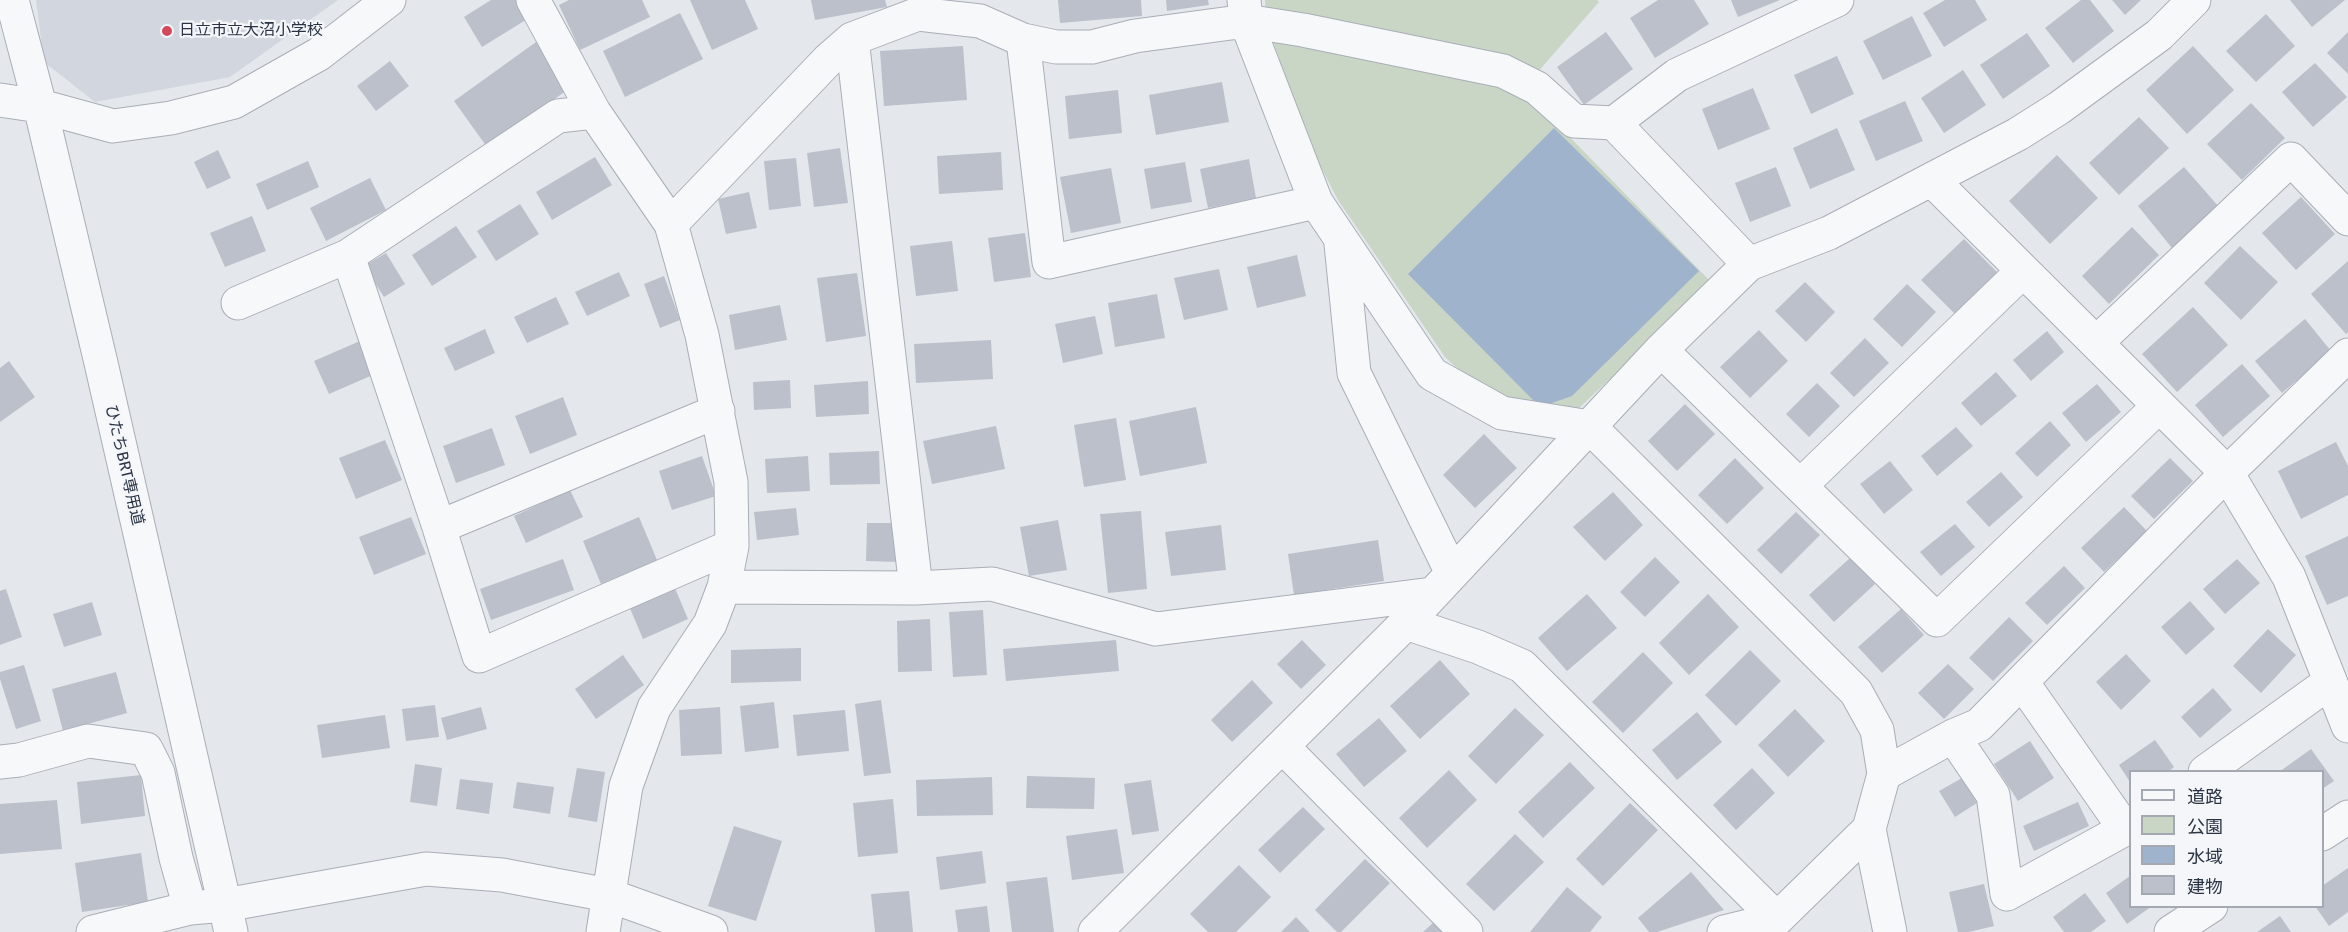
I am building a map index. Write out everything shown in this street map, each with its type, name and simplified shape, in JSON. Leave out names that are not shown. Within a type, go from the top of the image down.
[{"type":"street","name":"ひたちBRT専用道","points":[[12,0],[40,106],[228,918]]},
{"type":"street","points":[[0,100],[40,106],[113,126],[171,118],[234,102],[319,54],[389,0]]},
{"type":"street","points":[[533,0],[594,112],[670,224],[702,335],[731,482],[732,546],[724,587],[710,624],[654,708],[626,786],[603,932]]},
{"type":"street","points":[[670,224],[828,60],[852,39],[918,14],[980,21],[1023,40],[1056,47],[1092,47],[1245,10],[1303,30],[1503,71],[1537,88],[1574,121],[1614,123],[1677,75],[1837,0]]},
{"type":"street","points":[[1095,932],[1406,623],[1661,350],[1749,264],[1829,233],[2018,134],[2059,108],[2159,35],[2194,0]]},
{"type":"street","points":[[1245,10],[1316,202],[1432,374],[1502,413],[1590,428],[1856,692],[1877,730],[1884,774],[1869,829],[1890,932]]},
{"type":"street","points":[[852,39],[916,588]]},
{"type":"street","points":[[1023,40],[1049,262],[1316,202]]},
{"type":"street","points":[[237,303],[348,256],[558,116],[594,112]]},
{"type":"street","points":[[1614,123],[1749,264]]},
{"type":"street","points":[[2096,344],[2291,159],[2348,219]]},
{"type":"street","points":[[1932,180],[2227,473],[2289,577],[2348,726]]},
{"type":"street","points":[[1341,239],[1354,374],[1442,584]]},
{"type":"street","points":[[348,256],[439,527],[479,656],[732,546]]},
{"type":"street","points":[[1800,486],[2023,271]]},
{"type":"street","points":[[1661,350],[1937,620],[2159,406]]},
{"type":"street","points":[[1884,774],[1953,736],[1979,725],[2227,473],[2348,355]]},
{"type":"street","points":[[439,527],[718,411]]},
{"type":"street","points":[[724,587],[916,588],[992,584],[1156,629],[1442,584]]},
{"type":"street","points":[[1406,623],[1478,647],[1522,666],[1777,919]]},
{"type":"street","points":[[1953,736],[1993,795],[2007,894],[2128,827],[2022,682]]},
{"type":"street","points":[[2206,770],[2330,682]]},
{"type":"street","points":[[0,762],[19,760],[88,741],[146,749],[158,773],[176,858],[190,908]]},
{"type":"street","points":[[1283,747],[1466,932]]},
{"type":"street","points":[[2324,833],[2348,817]]},
{"type":"street","points":[[1724,932],[1777,919],[1869,829]]},
{"type":"street","points":[[93,932],[190,908],[228,918],[426,868],[502,875],[608,895],[711,932]]},
{"type":"street","points":[[2171,932],[2208,908]]},
{"type":"shaded area","name":"日立市立大沼小学校","points":[[36,0],[338,0],[230,77],[95,102],[44,62]]},
{"type":"green space","points":[[1265,0],[1597,0],[1599,2],[1523,89],[1712,283],[1579,408],[1507,401],[1465,376],[1445,357],[1338,200],[1308,142],[1266,21]]},
{"type":"water","points":[[1554,128],[1699,271],[1572,396],[1549,404],[1535,402],[1408,274]]},
{"type":"building","points":[[491,0],[518,0],[529,18],[482,47],[464,17]]},
{"type":"building","points":[[569,0],[642,0],[650,17],[580,50],[559,5]]},
{"type":"building","points":[[690,0],[745,0],[758,29],[712,50]]},
{"type":"building","points":[[811,0],[885,0],[887,7],[815,20]]},
{"type":"building","points":[[1058,0],[1141,0],[1142,16],[1060,23]]},
{"type":"building","points":[[1166,0],[1208,0],[1209,5],[1167,11]]},
{"type":"building","points":[[1658,0],[1694,0],[1709,24],[1655,58],[1630,18]]},
{"type":"building","points":[[1731,0],[1780,0],[1738,17]]},
{"type":"building","points":[[1945,0],[1975,0],[1987,20],[1944,47],[1923,13]]},
{"type":"building","points":[[2081,0],[2090,0],[2114,31],[2073,63],[2045,28]]},
{"type":"building","points":[[2112,0],[2141,0],[2125,15]]},
{"type":"building","points":[[2290,0],[2345,0],[2312,27]]},
{"type":"building","points":[[680,13],[703,59],[625,97],[603,51]]},
{"type":"building","points":[[2266,14],[2295,46],[2256,82],[2226,51]]},
{"type":"building","points":[[1912,16],[1932,56],[1883,80],[1863,41]]},
{"type":"building","points":[[1606,32],[1633,69],[1584,105],[1557,67]]},
{"type":"building","points":[[2348,32],[2348,74],[2327,53]]},
{"type":"building","points":[[2027,33],[2050,66],[2003,99],[1980,65]]},
{"type":"building","points":[[536,42],[570,88],[487,147],[454,101]]},
{"type":"building","points":[[963,46],[967,100],[884,106],[880,51]]},
{"type":"building","points":[[2193,46],[2234,90],[2187,134],[2146,90]]},
{"type":"building","points":[[1837,56],[1854,94],[1811,114],[1794,75]]},
{"type":"building","points":[[390,61],[409,86],[376,111],[357,86]]},
{"type":"building","points":[[2315,63],[2347,97],[2313,127],[2282,92]]},
{"type":"building","points":[[1963,70],[1986,105],[1944,133],[1921,98]]},
{"type":"building","points":[[1222,82],[1229,122],[1156,135],[1149,95]]},
{"type":"building","points":[[1753,88],[1770,129],[1718,150],[1702,109]]},
{"type":"building","points":[[1118,90],[1122,133],[1069,139],[1065,96]]},
{"type":"building","points":[[1905,101],[1923,141],[1876,161],[1859,121]]},
{"type":"building","points":[[2251,103],[2285,138],[2242,180],[2207,144]]},
{"type":"building","points":[[2139,117],[2169,148],[2119,195],[2089,163]]},
{"type":"building","points":[[1837,128],[1855,170],[1810,189],[1793,148]]},
{"type":"building","points":[[840,148],[848,203],[814,207],[807,153]]},
{"type":"building","points":[[218,150],[231,178],[207,189],[194,162]]},
{"type":"building","points":[[1001,152],[1003,190],[939,194],[937,156]]},
{"type":"building","points":[[2057,155],[2098,198],[2050,244],[2009,201]]},
{"type":"building","points":[[595,157],[612,185],[552,220],[536,192]]},
{"type":"building","points":[[796,158],[801,206],[769,210],[764,161]]},
{"type":"building","points":[[1249,159],[1256,198],[1208,208],[1200,169]]},
{"type":"building","points":[[308,161],[319,187],[267,210],[256,184]]},
{"type":"building","points":[[1185,162],[1192,202],[1151,209],[1144,169]]},
{"type":"building","points":[[1776,167],[1791,206],[1750,222],[1735,183]]},
{"type":"building","points":[[2184,167],[2219,207],[2172,248],[2138,206]]},
{"type":"building","points":[[1111,168],[1121,223],[1071,233],[1060,177]]},
{"type":"building","points":[[370,178],[386,210],[326,241],[310,208]]},
{"type":"building","points":[[749,192],[757,228],[726,234],[718,199]]},
{"type":"building","points":[[2301,197],[2335,234],[2296,270],[2262,233]]},
{"type":"building","points":[[520,204],[539,234],[496,261],[477,231]]},
{"type":"building","points":[[252,216],[266,251],[225,267],[210,233]]},
{"type":"building","points":[[456,226],[477,257],[432,286],[412,255]]},
{"type":"building","points":[[2132,227],[2159,255],[2109,304],[2082,276]]},
{"type":"building","points":[[1025,233],[1031,277],[994,282],[988,238]]},
{"type":"building","points":[[1964,239],[1998,273],[1955,314],[1921,280]]},
{"type":"building","points":[[952,241],[958,291],[916,296],[910,246]]},
{"type":"building","points":[[2240,246],[2278,282],[2241,320],[2204,283]]},
{"type":"building","points":[[386,253],[405,284],[384,297],[364,266]]},
{"type":"building","points":[[1297,255],[1306,296],[1257,308],[1247,267]]},
{"type":"building","points":[[2348,261],[2348,332],[2346,334],[2311,294]]},
{"type":"building","points":[[1219,269],[1228,310],[1184,320],[1174,278]]},
{"type":"building","points":[[619,272],[630,296],[587,316],[575,292]]},
{"type":"building","points":[[857,273],[866,336],[826,342],[817,278]]},
{"type":"building","points":[[664,276],[680,320],[660,328],[644,284]]},
{"type":"building","points":[[1805,282],[1835,312],[1806,342],[1775,311]]},
{"type":"building","points":[[1907,284],[1936,312],[1902,347],[1873,319]]},
{"type":"building","points":[[1157,294],[1165,338],[1115,347],[1108,303]]},
{"type":"building","points":[[556,297],[569,324],[527,343],[514,317]]},
{"type":"building","points":[[780,305],[787,340],[735,350],[729,315]]},
{"type":"building","points":[[2193,307],[2228,345],[2177,392],[2142,354]]},
{"type":"building","points":[[1095,316],[1103,354],[1063,363],[1055,324]]},
{"type":"building","points":[[2305,319],[2331,351],[2282,393],[2255,361]]},
{"type":"building","points":[[485,329],[495,353],[455,371],[444,348]]},
{"type":"building","points":[[1759,330],[1788,361],[1750,398],[1720,367]]},
{"type":"building","points":[[2047,331],[2064,352],[2031,381],[2013,360]]},
{"type":"building","points":[[1865,338],[1889,363],[1854,397],[1830,373]]},
{"type":"building","points":[[991,340],[993,379],[916,383],[914,344]]},
{"type":"building","points":[[360,341],[375,374],[329,394],[314,361]]},
{"type":"building","points":[[9,361],[35,397],[0,422],[0,368]]},
{"type":"building","points":[[2242,364],[2270,396],[2223,437],[2195,405]]},
{"type":"building","points":[[1996,372],[2017,396],[1981,426],[1961,403]]},
{"type":"building","points":[[790,380],[791,408],[754,410],[753,382]]},
{"type":"building","points":[[868,381],[869,414],[816,417],[814,385]]},
{"type":"building","points":[[1817,383],[1840,406],[1809,437],[1786,414]]},
{"type":"building","points":[[2097,384],[2121,412],[2086,442],[2062,413]]},
{"type":"building","points":[[563,397],[577,435],[530,454],[515,416]]},
{"type":"building","points":[[1685,404],[1715,434],[1677,471],[1648,441]]},
{"type":"building","points":[[1196,407],[1207,463],[1140,476],[1129,421]]},
{"type":"building","points":[[1116,418],[1126,480],[1084,487],[1074,425]]},
{"type":"building","points":[[2050,421],[2071,445],[2037,477],[2015,453]]},
{"type":"building","points":[[996,426],[1005,469],[932,484],[923,441]]},
{"type":"building","points":[[1956,427],[1973,446],[1937,476],[1921,456]]},
{"type":"building","points":[[492,428],[505,465],[456,483],[443,446]]},
{"type":"building","points":[[1484,434],[1517,468],[1475,508],[1443,475]]},
{"type":"building","points":[[385,440],[402,480],[356,499],[339,458]]},
{"type":"building","points":[[2336,442],[2348,466],[2348,495],[2301,519],[2278,471]]},
{"type":"building","points":[[879,451],[880,484],[830,485],[829,453]]},
{"type":"building","points":[[702,456],[716,496],[672,510],[659,471]]},
{"type":"building","points":[[808,456],[810,491],[767,493],[765,459]]},
{"type":"building","points":[[1735,458],[1764,488],[1727,524],[1698,495]]},
{"type":"building","points":[[2170,458],[2193,481],[2154,519],[2131,496]]},
{"type":"building","points":[[1890,461],[1913,490],[1884,514],[1860,484]]},
{"type":"building","points":[[2001,472],[2023,497],[1989,527],[1966,502]]},
{"type":"building","points":[[570,490],[583,517],[526,543],[514,516]]},
{"type":"building","points":[[1613,492],[1643,525],[1605,561],[1573,527]]},
{"type":"building","points":[[2124,507],[2147,531],[2104,572],[2081,548]]},
{"type":"building","points":[[796,508],[799,535],[757,540],[754,512]]},
{"type":"building","points":[[1141,511],[1147,589],[1108,593],[1100,514]]},
{"type":"building","points":[[1796,512],[1820,535],[1781,574],[1757,550]]},
{"type":"building","points":[[411,517],[426,554],[374,575],[359,537]]},
{"type":"building","points":[[639,517],[657,560],[601,584],[583,541]]},
{"type":"building","points":[[1058,520],[1067,570],[1029,576],[1020,527]]},
{"type":"building","points":[[867,523],[900,523],[899,562],[866,561]]},
{"type":"building","points":[[1955,524],[1975,547],[1941,576],[1920,552]]},
{"type":"building","points":[[1221,525],[1226,570],[1171,576],[1165,532]]},
{"type":"building","points":[[2348,536],[2348,596],[2327,605],[2305,556]]},
{"type":"building","points":[[1378,540],[1384,581],[1294,595],[1288,554]]},
{"type":"building","points":[[1655,557],[1680,582],[1645,617],[1620,592]]},
{"type":"building","points":[[1850,558],[1875,584],[1834,622],[1809,595]]},
{"type":"building","points":[[563,559],[574,590],[491,620],[480,589]]},
{"type":"building","points":[[2237,559],[2260,583],[2225,614],[2203,589]]},
{"type":"building","points":[[2064,566],[2085,588],[2047,625],[2025,603]]},
{"type":"building","points":[[674,586],[688,619],[643,639],[629,606]]},
{"type":"building","points":[[6,589],[22,637],[0,645],[0,591]]},
{"type":"building","points":[[1587,594],[1617,628],[1567,671],[1538,638]]},
{"type":"building","points":[[1708,594],[1739,627],[1689,675],[1659,643]]},
{"type":"building","points":[[2190,601],[2215,629],[2186,655],[2161,627]]},
{"type":"building","points":[[92,602],[102,635],[64,647],[53,614]]},
{"type":"building","points":[[1901,609],[1924,635],[1882,673],[1858,647]]},
{"type":"building","points":[[983,610],[987,675],[953,677],[949,612]]},
{"type":"building","points":[[2009,617],[2033,641],[1993,681],[1969,658]]},
{"type":"building","points":[[930,619],[932,671],[898,672],[897,621]]},
{"type":"building","points":[[2268,629],[2296,655],[2261,693],[2233,666]]},
{"type":"building","points":[[1116,640],[1119,671],[1006,681],[1003,649]]},
{"type":"building","points":[[1302,640],[1326,665],[1301,689],[1277,664]]},
{"type":"building","points":[[801,648],[801,681],[731,683],[731,650]]},
{"type":"building","points":[[1750,650],[1781,681],[1736,726],[1705,695]]},
{"type":"building","points":[[1643,652],[1673,683],[1623,733],[1592,702]]},
{"type":"building","points":[[2126,654],[2151,681],[2121,710],[2096,682]]},
{"type":"building","points":[[623,655],[644,685],[596,719],[575,689]]},
{"type":"building","points":[[1440,660],[1470,694],[1420,739],[1390,706]]},
{"type":"building","points":[[1948,664],[1974,689],[1944,719],[1918,693]]},
{"type":"building","points":[[24,665],[41,721],[16,729],[0,679],[0,672]]},
{"type":"building","points":[[116,672],[127,713],[63,731],[52,689]]},
{"type":"building","points":[[1252,680],[1273,703],[1232,742],[1211,720]]},
{"type":"building","points":[[2213,688],[2232,710],[2200,738],[2181,717]]},
{"type":"building","points":[[881,700],[891,773],[864,776],[855,704]]},
{"type":"building","points":[[774,702],[779,748],[745,752],[740,706]]},
{"type":"building","points":[[435,705],[439,737],[406,741],[402,709]]},
{"type":"building","points":[[481,707],[487,729],[447,740],[441,718]]},
{"type":"building","points":[[720,707],[722,754],[681,756],[679,710]]},
{"type":"building","points":[[1515,708],[1544,735],[1496,784],[1468,756]]},
{"type":"building","points":[[1795,709],[1825,741],[1788,777],[1758,745]]},
{"type":"building","points":[[845,710],[849,751],[797,756],[793,715]]},
{"type":"building","points":[[1697,712],[1722,742],[1677,780],[1652,750]]},
{"type":"building","points":[[385,715],[390,748],[322,758],[317,725]]},
{"type":"building","points":[[1379,718],[1407,751],[1364,787],[1336,754]]},
{"type":"building","points":[[2155,740],[2174,767],[2170,770],[2129,770],[2129,780],[2119,765]]},
{"type":"building","points":[[2030,741],[2054,778],[2018,801],[1994,764]]},
{"type":"building","points":[[2311,749],[2334,781],[2324,788],[2324,770],[2282,770]]},
{"type":"building","points":[[1570,762],[1595,788],[1543,838],[1518,812]]},
{"type":"building","points":[[415,764],[442,768],[437,806],[410,802]]},
{"type":"building","points":[[577,768],[605,772],[597,822],[568,817]]},
{"type":"building","points":[[1752,768],[1775,793],[1736,830],[1713,805]]},
{"type":"building","points":[[1449,770],[1477,800],[1427,848],[1399,818]]},
{"type":"building","points":[[141,775],[145,816],[81,824],[77,782]]},
{"type":"building","points":[[1027,776],[1095,778],[1094,809],[1026,808]]},
{"type":"building","points":[[992,777],[993,815],[917,816],[916,780]]},
{"type":"building","points":[[1962,778],[1977,803],[1955,817],[1939,791]]},
{"type":"building","points":[[460,779],[493,783],[489,814],[456,809]]},
{"type":"building","points":[[1151,780],[1159,831],[1132,835],[1124,784]]},
{"type":"building","points":[[517,782],[554,787],[550,814],[513,808]]},
{"type":"building","points":[[893,799],[898,853],[858,857],[853,803]]},
{"type":"building","points":[[57,800],[62,849],[0,854],[0,804]]},
{"type":"building","points":[[2078,802],[2089,826],[2034,851],[2023,826]]},
{"type":"building","points":[[1630,803],[1658,830],[1603,886],[1576,859]]},
{"type":"building","points":[[1303,807],[1325,829],[1280,873],[1258,850]]},
{"type":"building","points":[[734,826],[782,841],[756,921],[708,906]]},
{"type":"building","points":[[1117,829],[1124,873],[1072,880],[1066,836]]},
{"type":"building","points":[[1515,834],[1544,862],[1494,911],[1466,884]]},
{"type":"building","points":[[982,851],[986,883],[940,890],[936,857]]},
{"type":"building","points":[[141,853],[148,902],[82,912],[75,863]]},
{"type":"building","points":[[1365,859],[1390,883],[1341,932],[1337,932],[1315,910]]},
{"type":"building","points":[[1239,865],[1271,897],[1236,932],[1208,932],[1190,914]]},
{"type":"building","points":[[2348,868],[2348,912],[2329,926],[2316,908],[2324,908],[2324,885]]},
{"type":"building","points":[[1691,872],[1724,910],[1657,932],[1649,932],[1638,918]]},
{"type":"building","points":[[1047,877],[1054,932],[1012,932],[1006,882]]},
{"type":"building","points":[[2129,877],[2129,908],[2149,908],[2127,924],[2106,893]]},
{"type":"building","points":[[1984,884],[1994,926],[1969,932],[1958,932],[1949,892]]},
{"type":"building","points":[[1567,887],[1602,917],[1590,932],[1530,932]]},
{"type":"building","points":[[909,891],[913,932],[875,932],[871,894]]},
{"type":"building","points":[[2085,893],[2106,921],[2091,932],[2064,932],[2053,917]]},
{"type":"building","points":[[987,906],[990,932],[958,932],[955,910]]},
{"type":"building","points":[[2280,916],[2291,932],[2257,932]]},
{"type":"building","points":[[1296,917],[1310,932],[1281,932]]},
{"type":"building","points":[[1434,922],[1443,932],[1423,932]]},
{"type":"place","name":"日立市立大沼小学校","points":[[167,31]]}]
